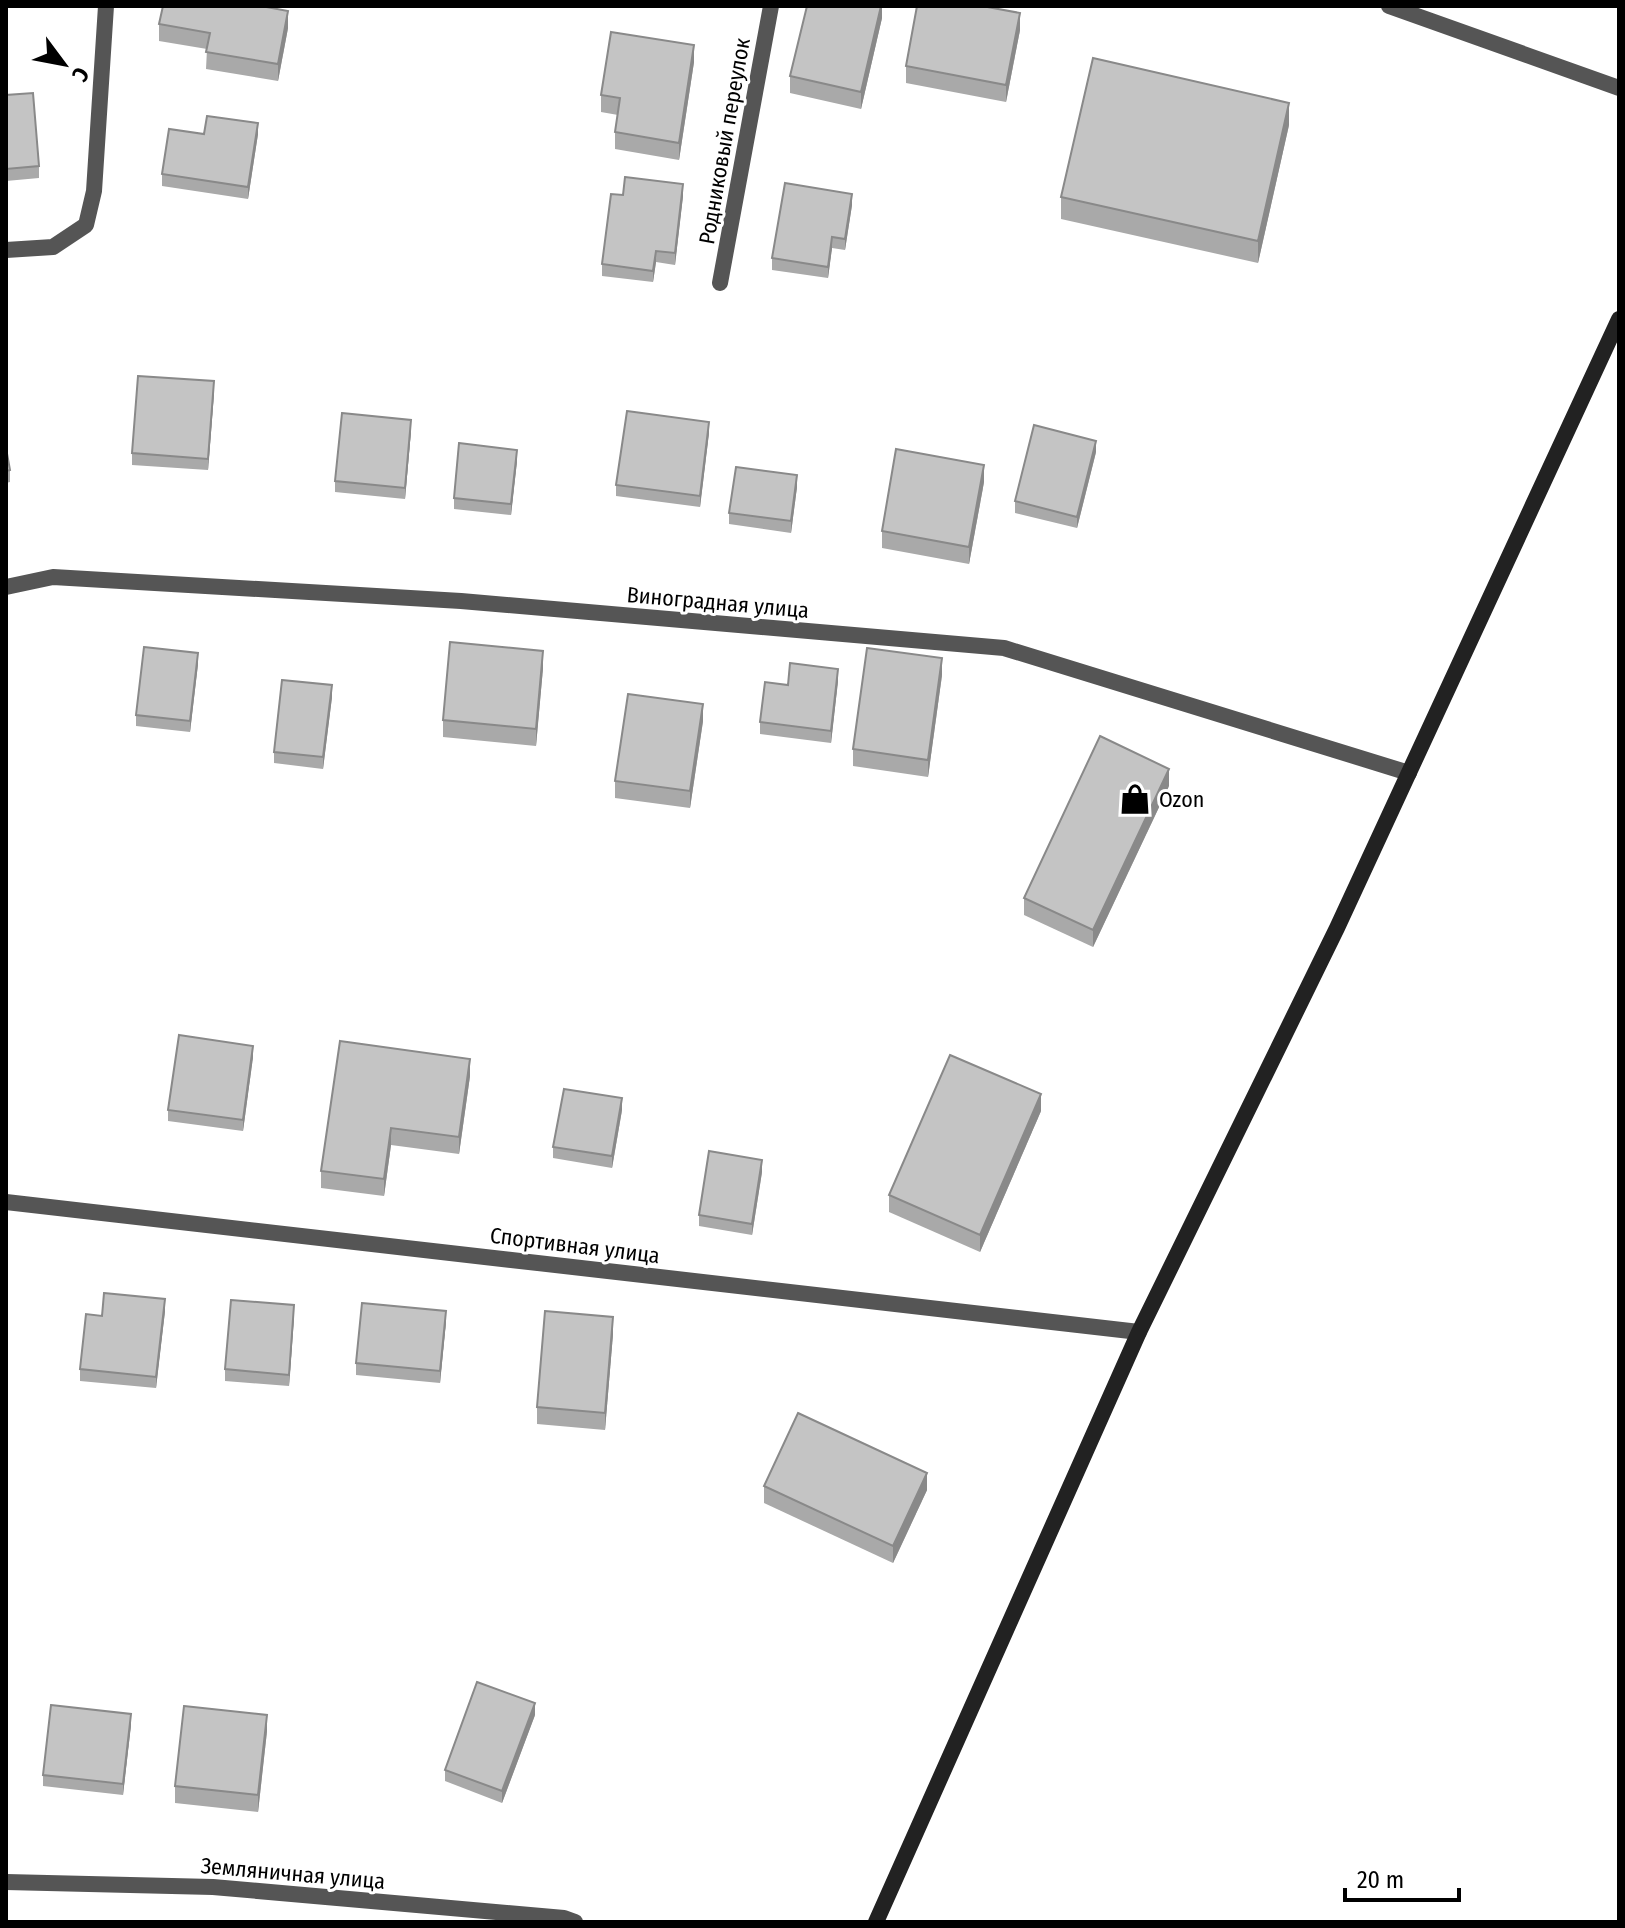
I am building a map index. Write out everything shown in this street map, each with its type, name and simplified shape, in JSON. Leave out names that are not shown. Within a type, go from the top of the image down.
[{"type":"main road","points":[[876,1922],[1139,1332],[1337,928],[1619,319]]},
{"type":"street","points":[[6,250],[53,247],[86,225],[94,191],[106,6]]},
{"type":"street","name":"Родниковый переулок","points":[[720,283],[771,6]]},
{"type":"street","points":[[1389,6],[1619,88]]},
{"type":"street","name":"Виноградная улица","points":[[6,587],[53,577],[414,598],[1004,648],[1409,773]]},
{"type":"street","name":"Спортивная улица","points":[[6,1202],[1139,1332]]},
{"type":"street","name":"Земляничная улица","points":[[6,1882],[213,1887],[564,1918],[575,1922]]},
{"type":"building","points":[[163,6],[261,6],[288,11],[278,64],[206,52],[210,33],[159,24]]},
{"type":"building","points":[[807,6],[881,6],[861,92],[790,76]]},
{"type":"building","points":[[917,6],[982,6],[1020,13],[1006,85],[906,66]]},
{"type":"building","points":[[611,32],[694,45],[679,143],[615,132],[620,98],[601,95]]},
{"type":"building","points":[[1093,58],[1289,103],[1258,241],[1061,197]]},
{"type":"building","points":[[33,93],[39,166],[6,169],[6,95]]},
{"type":"building","points":[[207,116],[258,123],[248,187],[162,174],[169,129],[204,134]]},
{"type":"building","points":[[625,177],[683,184],[675,253],[656,251],[653,271],[602,264],[611,194],[623,195]]},
{"type":"building","points":[[785,183],[852,194],[845,239],[832,237],[828,267],[772,258]]},
{"type":"building","points":[[138,376],[214,381],[208,459],[132,453]]},
{"type":"building","points":[[627,411],[709,422],[700,496],[616,485]]},
{"type":"building","points":[[342,413],[411,420],[405,488],[335,481]]},
{"type":"building","points":[[1034,425],[1096,441],[1077,517],[1015,501]]},
{"type":"building","points":[[459,443],[517,450],[511,504],[454,498]]},
{"type":"building","points":[[6,448],[10,470],[6,471]]},
{"type":"building","points":[[896,449],[984,465],[969,547],[882,531]]},
{"type":"building","points":[[736,467],[797,475],[791,521],[729,513]]},
{"type":"building","points":[[450,642],[543,651],[536,729],[443,720]]},
{"type":"building","points":[[144,647],[198,653],[190,721],[136,715]]},
{"type":"building","points":[[867,648],[942,658],[928,760],[853,749]]},
{"type":"building","points":[[790,663],[838,669],[831,731],[760,722],[765,682],[788,685]]},
{"type":"building","points":[[282,680],[332,685],[323,757],[274,752]]},
{"type":"building","points":[[628,694],[703,704],[690,791],[615,781]]},
{"type":"building","points":[[1100,736],[1169,769],[1093,930],[1024,898]]},
{"type":"building","points":[[179,1035],[253,1046],[243,1120],[168,1110]]},
{"type":"building","points":[[340,1041],[470,1059],[459,1137],[391,1128],[384,1179],[321,1171]]},
{"type":"building","points":[[950,1055],[1041,1094],[980,1235],[889,1195]]},
{"type":"building","points":[[564,1089],[622,1098],[612,1156],[553,1147]]},
{"type":"building","points":[[709,1151],[762,1160],[752,1224],[699,1215]]},
{"type":"building","points":[[104,1293],[165,1299],[156,1377],[80,1369],[86,1314],[102,1316]]},
{"type":"building","points":[[231,1300],[294,1305],[289,1375],[225,1369]]},
{"type":"building","points":[[362,1303],[446,1311],[440,1371],[356,1363]]},
{"type":"building","points":[[545,1311],[613,1317],[605,1413],[537,1407]]},
{"type":"building","points":[[798,1413],[927,1473],[893,1546],[764,1486]]},
{"type":"building","points":[[477,1682],[535,1703],[502,1791],[445,1770]]},
{"type":"building","points":[[51,1705],[131,1714],[123,1784],[43,1775]]},
{"type":"building","points":[[184,1706],[267,1715],[258,1795],[175,1786]]},
{"type":"place","name":"Ozon","points":[[1135,799]]}]
